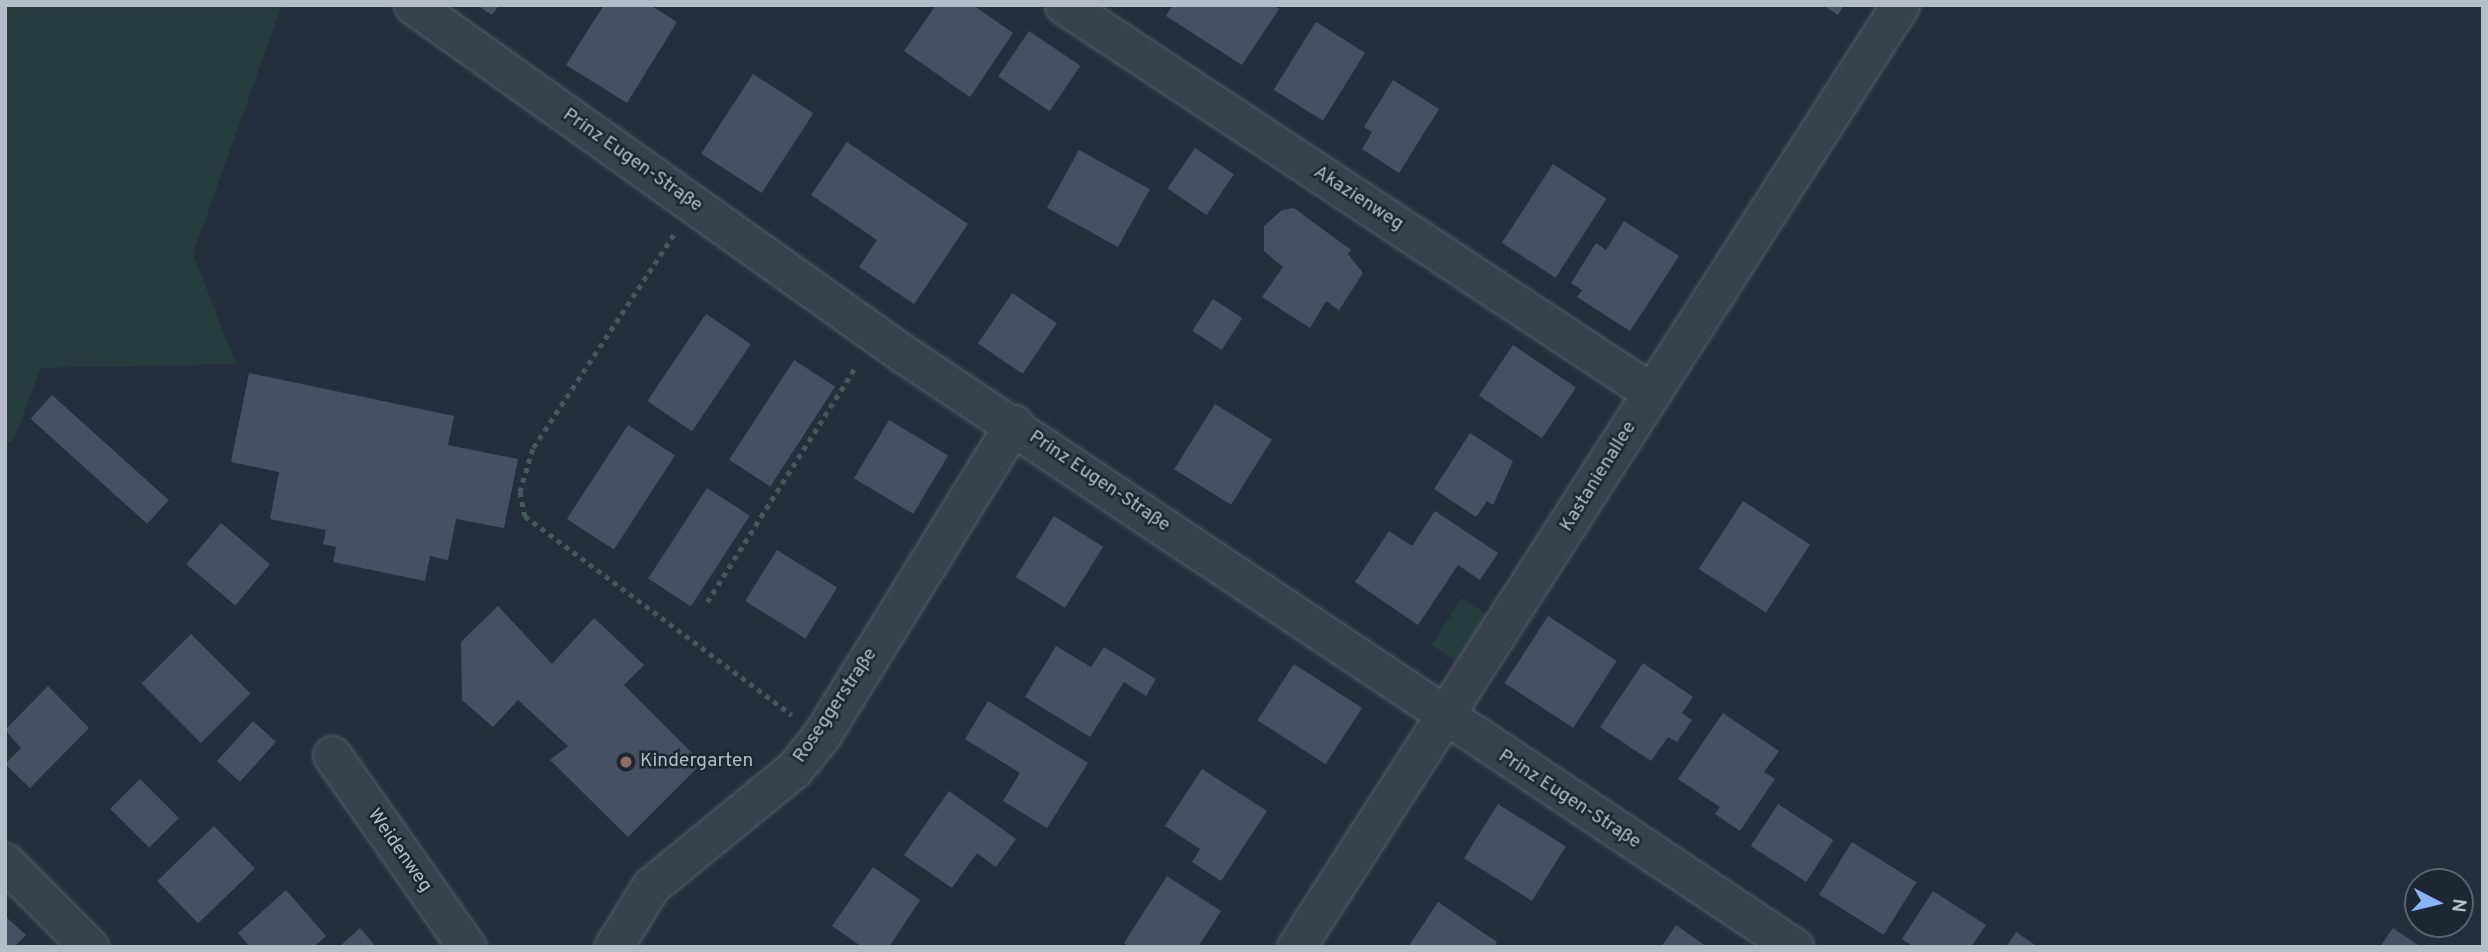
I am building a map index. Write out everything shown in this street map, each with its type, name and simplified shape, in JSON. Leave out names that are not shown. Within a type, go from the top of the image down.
[{"type":"street","name":"Prinz Eugen-Straße","points":[[413,5],[876,334],[1014,424],[1446,719],[1791,946]]},
{"type":"street","name":"Akazienweg","points":[[1064,5],[1652,393]]},
{"type":"street","name":"Kastanienallee","points":[[1296,947],[1446,719],[1900,5]]},
{"type":"street","name":"Roseggerstraße","points":[[613,947],[651,886],[794,769],[821,736],[1014,424]]},
{"type":"street","name":"Weidenweg","points":[[332,755],[467,947]]},
{"type":"street","points":[[5,862],[89,947]]},
{"type":"path","points":[[694,205],[533,449],[520,492],[525,516],[821,736]]},
{"type":"path","points":[[707,602],[876,334]]},
{"type":"green space","points":[[5,5],[282,5],[193,254],[236,364],[41,368],[13,441],[5,444]]},
{"type":"green space","points":[[1462,598],[1493,618],[1463,665],[1432,645]]},
{"type":"building","points":[[477,5],[499,5],[492,15]]},
{"type":"building","points":[[604,5],[650,5],[677,22],[627,103],[566,65]]},
{"type":"building","points":[[936,5],[973,5],[1013,33],[970,97],[904,51]]},
{"type":"building","points":[[1173,5],[1274,5],[1279,9],[1242,65],[1166,16]]},
{"type":"building","points":[[1823,5],[1844,5],[1838,15]]},
{"type":"building","points":[[1316,22],[1365,53],[1323,121],[1274,90]]},
{"type":"building","points":[[1029,31],[1080,66],[1050,111],[998,77]]},
{"type":"building","points":[[753,74],[813,113],[762,193],[701,154]]},
{"type":"building","points":[[1393,80],[1439,109],[1399,173],[1362,149],[1372,132],[1364,127]]},
{"type":"building","points":[[847,142],[968,224],[914,304],[859,267],[877,240],[811,195]]},
{"type":"building","points":[[1195,148],[1234,174],[1207,215],[1168,189]]},
{"type":"building","points":[[1079,150],[1150,189],[1118,247],[1047,208]]},
{"type":"building","points":[[1553,164],[1607,199],[1555,278],[1502,243]]},
{"type":"building","points":[[1294,208],[1351,250],[1348,254],[1363,273],[1339,310],[1326,301],[1310,328],[1262,297],[1283,267],[1264,251],[1264,226],[1282,210]]},
{"type":"building","points":[[1624,221],[1679,256],[1630,331],[1577,297],[1582,290],[1571,283],[1596,243],[1606,250]]},
{"type":"building","points":[[1012,293],[1057,323],[1023,374],[978,344]]},
{"type":"building","points":[[1213,299],[1242,318],[1222,350],[1192,331]]},
{"type":"building","points":[[706,314],[751,344],[692,431],[647,401]]},
{"type":"building","points":[[1513,345],[1576,387],[1542,438],[1479,396]]},
{"type":"building","points":[[794,360],[835,387],[770,486],[729,460]]},
{"type":"building","points":[[249,373],[454,416],[448,445],[518,459],[504,528],[456,519],[448,560],[430,556],[425,581],[333,562],[336,547],[323,544],[326,530],[270,519],[279,472],[231,462]]},
{"type":"building","points":[[52,395],[169,500],[147,524],[31,419]]},
{"type":"building","points":[[1215,404],[1272,440],[1231,505],[1174,469]]},
{"type":"building","points":[[889,420],[948,456],[913,514],[854,478]]},
{"type":"building","points":[[628,425],[675,455],[614,549],[567,519]]},
{"type":"building","points":[[1470,433],[1513,461],[1493,505],[1487,501],[1476,517],[1434,489]]},
{"type":"building","points":[[707,488],[750,516],[691,606],[648,579]]},
{"type":"building","points":[[1743,501],[1810,545],[1766,613],[1699,569]]},
{"type":"building","points":[[1435,511],[1498,553],[1480,580],[1458,565],[1418,625],[1355,582],[1389,531],[1412,546]]},
{"type":"building","points":[[1054,516],[1103,547],[1065,608],[1016,577]]},
{"type":"building","points":[[221,523],[270,564],[235,606],[186,564]]},
{"type":"building","points":[[777,550],[837,588],[805,639],[745,601]]},
{"type":"building","points":[[498,606],[552,664],[594,618],[644,665],[624,685],[702,763],[628,837],[550,760],[568,746],[518,700],[493,727],[462,700],[461,642]]},
{"type":"building","points":[[1548,616],[1617,661],[1573,728],[1504,683]]},
{"type":"building","points":[[191,634],[250,693],[201,743],[142,683]]},
{"type":"building","points":[[1056,646],[1091,667],[1104,647],[1156,679],[1146,696],[1124,682],[1090,737],[1025,697]]},
{"type":"building","points":[[1643,663],[1693,697],[1682,713],[1692,720],[1677,742],[1668,737],[1651,761],[1600,727]]},
{"type":"building","points":[[1294,664],[1362,708],[1325,764],[1258,720]]},
{"type":"building","points":[[48,686],[89,728],[30,788],[5,764],[21,748],[5,730]]},
{"type":"building","points":[[988,701],[1088,763],[1047,828],[1003,801],[1020,773],[965,739]]},
{"type":"building","points":[[1723,713],[1779,751],[1764,772],[1775,779],[1740,831],[1715,814],[1720,807],[1678,779]]},
{"type":"building","points":[[253,721],[276,742],[240,782],[217,761]]},
{"type":"building","points":[[1202,769],[1267,811],[1221,881],[1192,862],[1200,849],[1165,826]]},
{"type":"building","points":[[140,779],[179,818],[149,848],[110,809]]},
{"type":"building","points":[[949,791],[1016,839],[996,867],[977,853],[952,888],[904,855]]},
{"type":"building","points":[[1498,804],[1566,846],[1532,901],[1464,858]]},
{"type":"building","points":[[1778,804],[1833,840],[1806,882],[1751,846]]},
{"type":"building","points":[[214,826],[255,868],[198,923],[157,881]]},
{"type":"building","points":[[1852,842],[1916,882],[1884,935],[1819,895]]},
{"type":"building","points":[[873,867],[920,900],[889,947],[862,947],[832,926]]},
{"type":"building","points":[[1167,876],[1221,911],[1198,947],[1130,947],[1124,943]]},
{"type":"building","points":[[286,890],[326,936],[314,947],[250,947],[238,933]]},
{"type":"building","points":[[1933,891],[1986,925],[1971,947],[1914,947],[1902,939]]},
{"type":"building","points":[[1438,902],[1497,942],[1494,947],[1408,947]]},
{"type":"building","points":[[5,916],[26,935],[14,947],[5,947]]},
{"type":"building","points":[[1676,925],[1707,947],[1661,947]]},
{"type":"building","points":[[360,928],[376,947],[339,947]]},
{"type":"building","points":[[2393,928],[2421,947],[2380,947]]},
{"type":"building","points":[[2016,932],[2038,947],[2006,947]]},
{"type":"place","name":"Kindergarten","points":[[626,762]]}]
